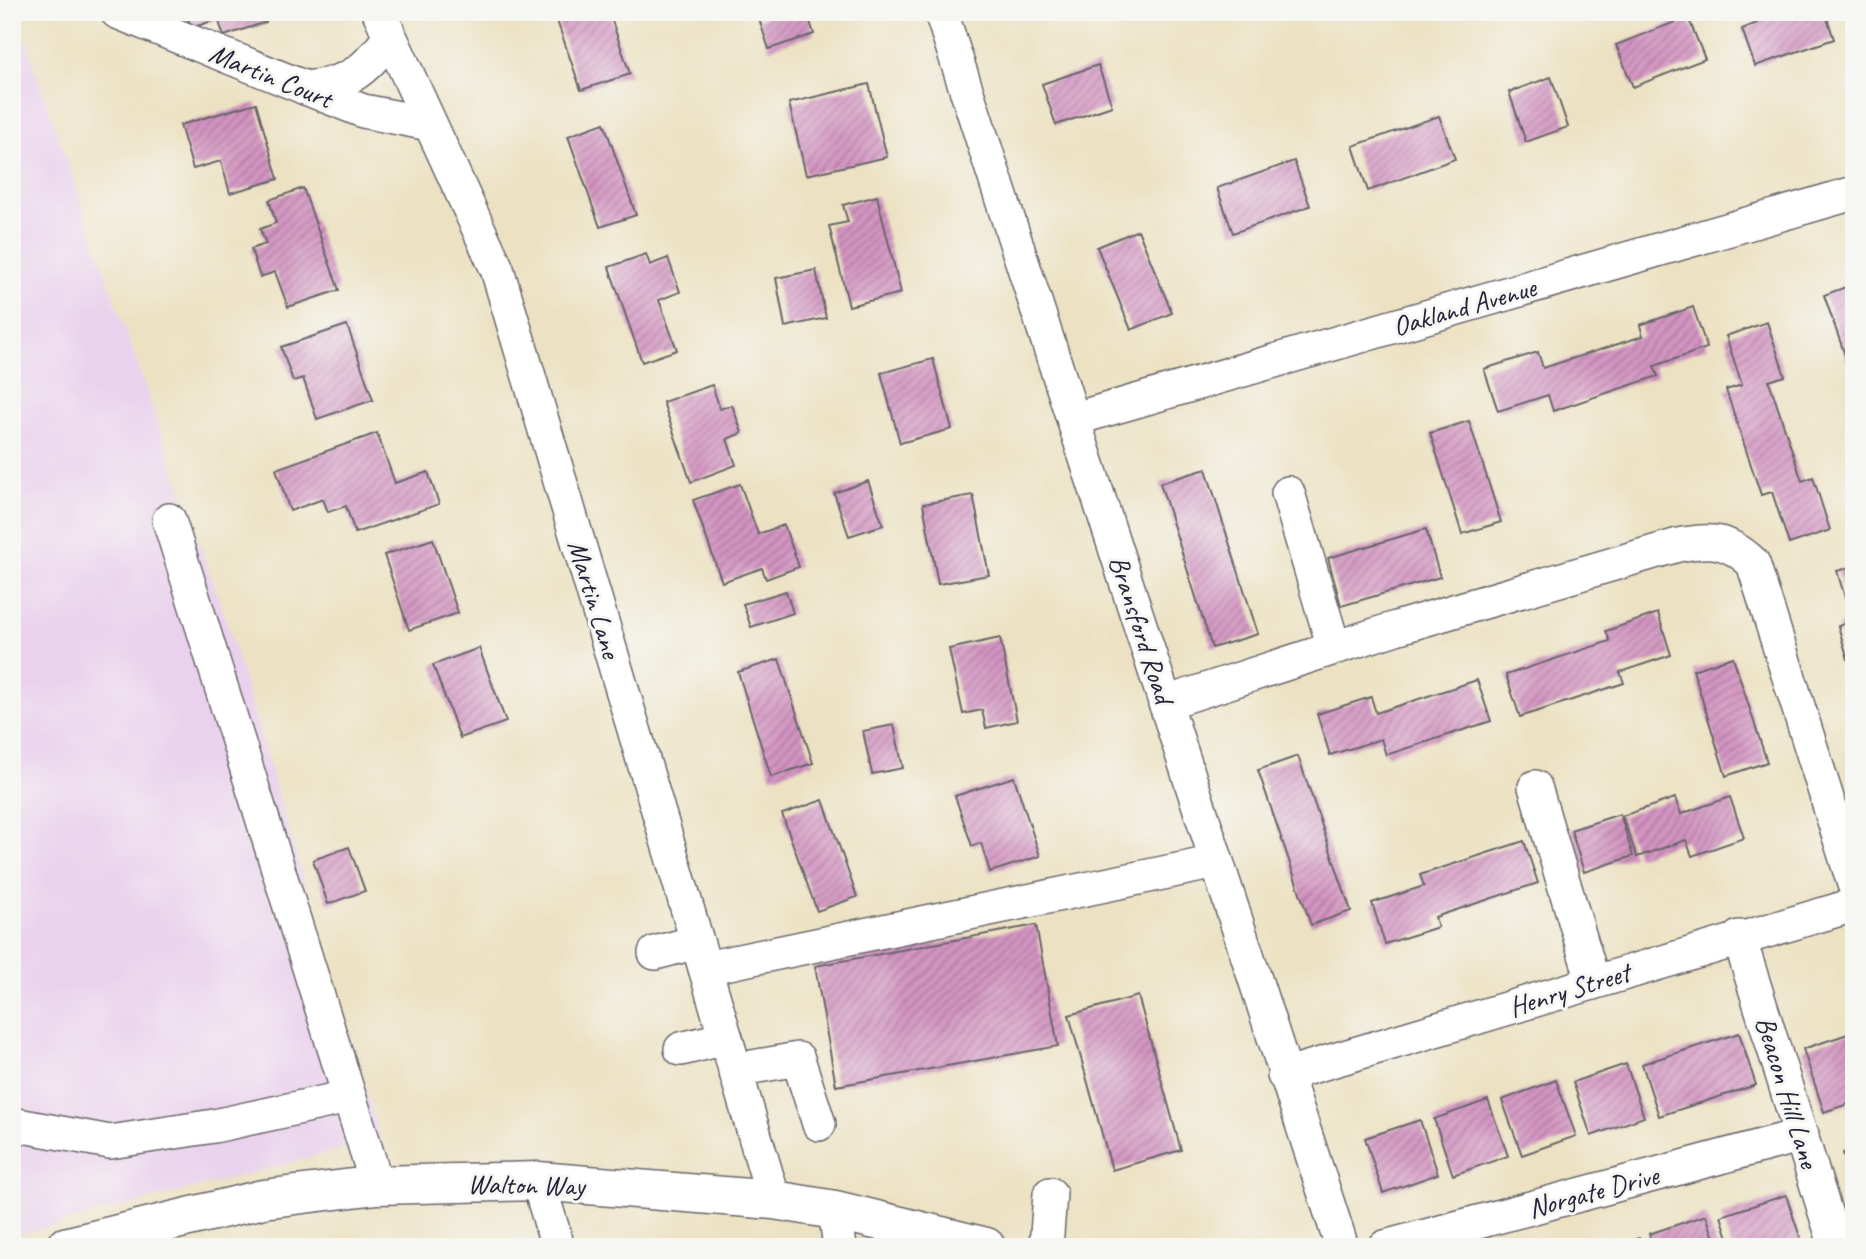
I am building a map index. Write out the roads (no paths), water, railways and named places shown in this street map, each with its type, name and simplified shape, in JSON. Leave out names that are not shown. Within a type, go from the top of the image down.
[{"type":"main road","name":"Walton Way","points":[[65,1247],[263,1199],[377,1185],[538,1181],[774,1200],[835,1210],[986,1247]]},
{"type":"street","name":"Martin Court","points":[[117,12],[363,111],[430,124]]},
{"type":"street","name":"Bransford Road","points":[[941,12],[1342,1247]]},
{"type":"street","points":[[305,88],[347,80],[369,65],[384,25]]},
{"type":"street","name":"Martin Lane","points":[[384,25],[497,269],[774,1200]]},
{"type":"street","name":"Oakland Avenue","points":[[1074,419],[1854,193]]},
{"type":"street","points":[[1287,493],[1334,648]]},
{"type":"street","points":[[169,520],[377,1185]]},
{"type":"street","points":[[1165,703],[1334,648],[1678,545],[1708,540],[1735,547],[1753,564],[1854,884]]},
{"type":"street","points":[[1535,787],[1593,981]]},
{"type":"street","points":[[655,953],[701,955],[1216,862]]},
{"type":"street","name":"Henry Street","points":[[1284,1074],[1854,905]]},
{"type":"street","name":"Beacon Hill Lane","points":[[1739,937],[1836,1247]]},
{"type":"street","points":[[681,1049],[726,1038]]},
{"type":"street","points":[[735,1070],[798,1059],[819,1124]]},
{"type":"street","points":[[12,1124],[110,1142],[214,1126],[348,1097]]},
{"type":"street","name":"Norgate Drive","points":[[1385,1247],[1801,1135]]},
{"type":"street","points":[[538,1181],[558,1247]]},
{"type":"street","points":[[1046,1247],[1050,1194]]},
{"type":"street","points":[[835,1210],[840,1247]]}]
